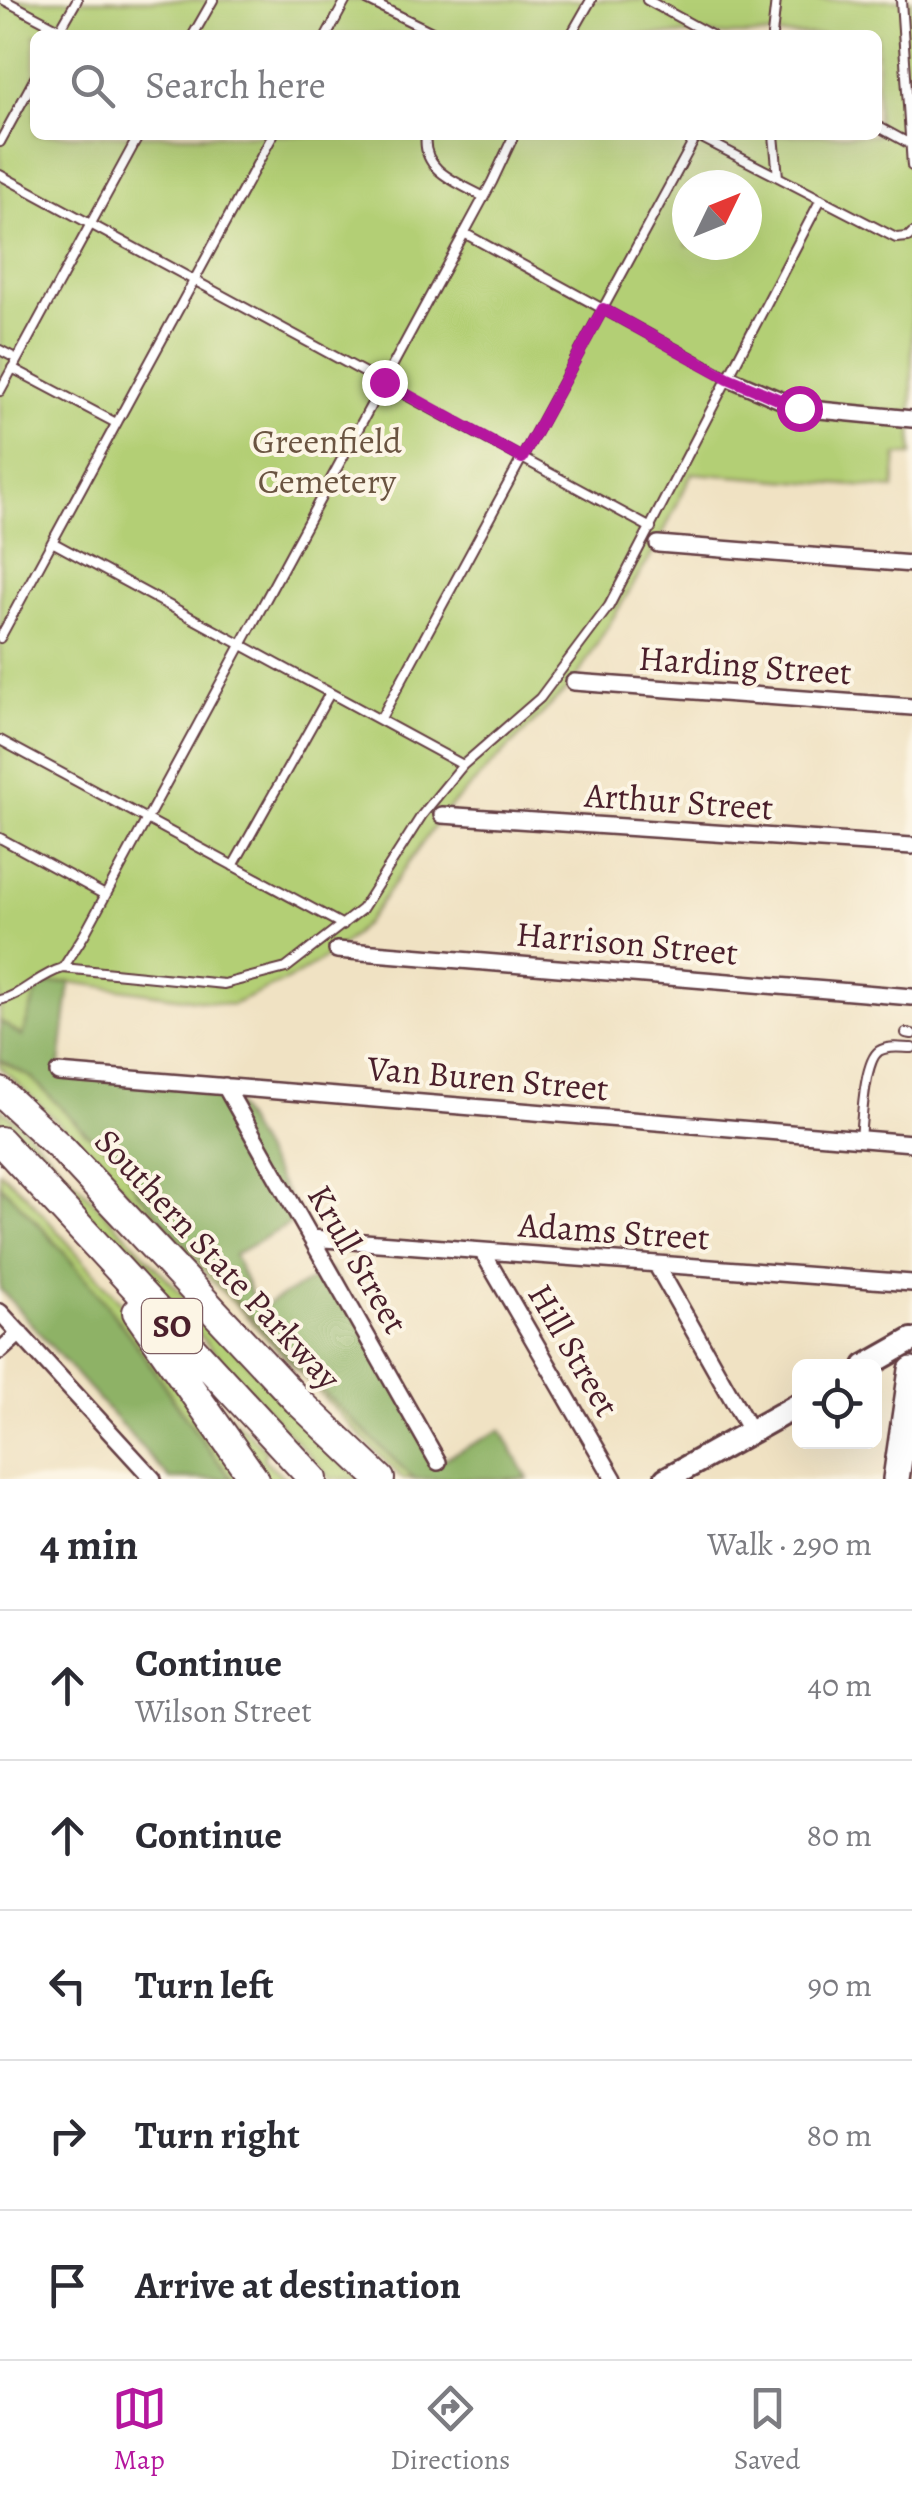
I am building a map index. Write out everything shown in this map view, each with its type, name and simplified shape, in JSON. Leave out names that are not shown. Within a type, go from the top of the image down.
[{"type":"highway","name":"Southern State Parkway","points":[[0,1092],[78,1165],[314,1416],[380,1479]]},
{"type":"highway","name":"SO","points":[[0,1141],[313,1479]]},
{"type":"highway","points":[[42,1182],[75,1241],[150,1328],[254,1479]]},
{"type":"highway","points":[[314,1416],[400,1479]]},
{"type":"main road","points":[[878,1359],[912,1340]]},
{"type":"main road","points":[[896,1479],[908,1430],[912,1370]]},
{"type":"main road","points":[[666,1479],[792,1409]]},
{"type":"street","points":[[728,378],[799,408],[912,419]]},
{"type":"street","points":[[658,544],[912,564]]},
{"type":"street","name":"Harding Street","points":[[574,682],[912,707]]},
{"type":"street","name":"Arthur Street","points":[[442,815],[912,846]]},
{"type":"street","name":"Harrison Street","points":[[337,950],[912,996]]},
{"type":"street","name":"Van Buren Street","points":[[58,1073],[912,1143]]},
{"type":"street","name":"Krull Street","points":[[224,1086],[438,1462]]},
{"type":"street","name":"Adams Street","points":[[311,1238],[912,1283]]},
{"type":"street","name":"Hill Street","points":[[482,1251],[614,1479]]},
{"type":"street","points":[[656,1264],[751,1432]]},
{"type":"street","points":[[0,1312],[153,1479]]},
{"type":"street","points":[[0,1351],[20,1333]]},
{"type":"lane","points":[[4,0],[54,30]]},
{"type":"lane","points":[[61,30],[77,0]]},
{"type":"lane","points":[[197,30],[212,0]]},
{"type":"lane","points":[[330,30],[346,0]]},
{"type":"lane","points":[[367,0],[428,30]]},
{"type":"lane","points":[[394,13],[401,0]]},
{"type":"lane","points":[[574,30],[591,0]]},
{"type":"lane","points":[[647,0],[702,30]]},
{"type":"lane","points":[[773,30],[776,0]]},
{"type":"lane","points":[[901,0],[912,166]]},
{"type":"lane","points":[[0,142],[30,87]]},
{"type":"lane","points":[[882,129],[910,144]]},
{"type":"lane","points":[[0,390],[136,140]]},
{"type":"lane","points":[[0,638],[270,140]]},
{"type":"lane","points":[[426,140],[431,165],[484,197]]},
{"type":"lane","points":[[62,968],[106,895],[512,140]]},
{"type":"lane","points":[[380,720],[693,140]]},
{"type":"lane","points":[[706,140],[896,238],[912,233]]},
{"type":"lane","points":[[774,140],[778,177]]},
{"type":"lane","points":[[0,174],[651,528]]},
{"type":"lane","points":[[0,1000],[12,997],[42,974],[62,968],[224,984],[286,968],[362,909],[422,815],[463,764],[551,686],[609,606],[821,199]]},
{"type":"lane","points":[[464,234],[728,378]]},
{"type":"lane","points":[[0,350],[15,364],[116,424]]},
{"type":"lane","points":[[52,542],[463,764]]},
{"type":"lane","points":[[234,866],[330,693]]},
{"type":"lane","points":[[0,740],[342,925]]},
{"type":"lane","points":[[0,838],[106,895]]},
{"type":"lane","points":[[860,1138],[869,1067],[876,1053],[884,1048],[912,1048]]},
{"type":"green space","name":"Greenfield Cemetery","points":[[0,0],[912,0],[912,455],[897,455],[894,489],[692,473],[658,544],[574,682],[442,815],[367,922],[337,950],[294,977],[232,1005],[70,982],[39,985],[22,1037],[0,1021]]},
{"type":"green space","points":[[70,982],[59,1073],[225,1086],[300,1218],[234,1255],[258,1309],[330,1270],[439,1461],[501,1430],[528,1479],[414,1479],[247,1313],[136,1190],[117,1155],[86,1133],[32,1078],[0,1060],[0,1021],[22,1036],[39,985]]},
{"type":"green space","points":[[0,1061],[32,1078],[86,1133],[117,1155],[136,1190],[247,1313],[414,1479],[402,1478],[103,1168],[0,1067]]},
{"type":"green space","points":[[0,1108],[21,1125],[362,1479],[331,1479],[0,1124]]},
{"type":"green space","points":[[0,1171],[26,1195],[137,1321],[245,1479],[233,1479],[219,1462],[100,1297],[0,1185]]},
{"type":"green space","points":[[0,1185],[100,1297],[233,1479],[170,1479],[0,1289]]},
{"type":"green space","points":[[221,1408],[266,1450],[263,1459],[286,1479],[263,1479],[215,1415]]},
{"type":"route","points":[[384,382],[522,458],[603,309],[728,378],[799,408]]}]
